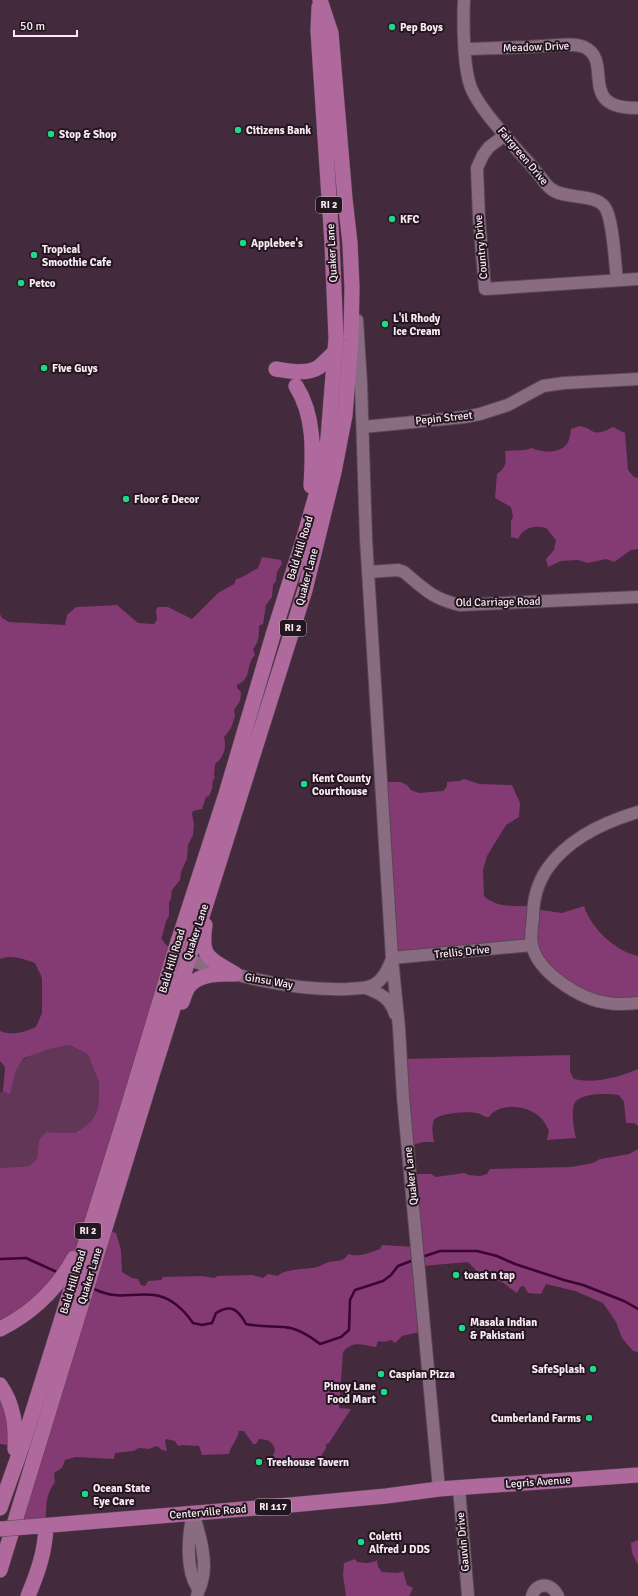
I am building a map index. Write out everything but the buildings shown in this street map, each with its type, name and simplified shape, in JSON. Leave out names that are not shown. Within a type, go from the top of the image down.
[{"type":"main road","name":"Quaker Lane","points":[[0,1570],[152,1075],[181,957],[211,885],[305,590],[334,472],[345,415],[351,340],[352,287],[350,243],[344,199],[331,33],[320,0]]},
{"type":"main road","name":"Quaker Lane","points":[[320,0],[318,32],[332,243],[335,352],[331,410]]},
{"type":"main road","points":[[331,0],[331,33]]},
{"type":"main road","points":[[332,243],[350,243]]},
{"type":"main road","points":[[276,369],[299,372],[308,371],[318,368],[335,352]]},
{"type":"main road","points":[[296,386],[301,394],[311,425],[312,457],[310,518]]},
{"type":"main road","name":"Bald Hill Road","points":[[0,1508],[128,1107],[181,957],[226,794],[273,634],[310,518],[320,481],[328,438],[331,410]]},
{"type":"main road","points":[[211,885],[203,939],[204,951],[212,960],[235,974]]},
{"type":"main road","points":[[152,1075],[189,985],[197,979],[207,976],[235,974]]},
{"type":"main road","points":[[0,1329],[21,1318],[45,1298],[63,1276],[92,1218]]},
{"type":"main road","points":[[0,1385],[10,1403],[14,1417],[16,1430],[14,1467]]},
{"type":"main road","name":"Legris Avenue","points":[[439,1489],[638,1475]]},
{"type":"main road","name":"Centerville Road","points":[[0,1529],[46,1527],[381,1496],[439,1489]]},
{"type":"main road","points":[[28,1596],[40,1565],[45,1545],[46,1527]]},
{"type":"street","name":"Fairgreen Drive","points":[[464,0],[463,17],[468,81],[473,92],[505,134],[550,188],[565,195],[596,201],[604,205],[609,215],[617,280]]},
{"type":"street","name":"Meadow Drive","points":[[465,49],[582,46],[588,50],[595,60],[602,94],[607,102],[614,106],[627,109],[638,108]]},
{"type":"street","name":"Country Drive","points":[[505,134],[482,155],[477,168],[479,218],[485,289],[638,279]]},
{"type":"street","name":"Quaker Lane","points":[[352,287],[358,325],[363,427],[363,486],[392,958],[404,1088],[403,1097],[439,1489]]},
{"type":"street","name":"Pepin Street","points":[[363,427],[464,417],[480,414],[508,404],[543,386],[564,383],[638,378]]},
{"type":"street","name":"Old Carriage Road","points":[[368,572],[398,570],[404,572],[430,595],[460,605],[638,597]]},
{"type":"street","points":[[638,812],[622,817],[589,832],[564,851],[547,869],[536,892],[533,908],[532,945],[540,961],[550,974],[570,989],[593,1000],[608,1003],[638,1003]]},
{"type":"street","name":"Trellis Drive","points":[[392,958],[532,945]]},
{"type":"street","name":"Ginsu Way","points":[[181,957],[235,974],[312,988],[366,988],[383,995],[388,1000],[394,1009],[398,1024]]},
{"type":"street","points":[[366,988],[381,980],[392,958]]},
{"type":"street","name":"Gauvin Drive","points":[[459,1488],[460,1516],[468,1596]]},
{"type":"street","points":[[193,1513],[188,1535],[191,1572],[198,1592]]},
{"type":"street","points":[[532,1596],[534,1591],[542,1585],[554,1589],[558,1596]]},
{"type":"shaded area","points":[[580,426],[595,432],[603,432],[613,427],[625,433],[628,470],[634,477],[638,478],[638,549],[631,550],[614,562],[606,559],[588,563],[578,560],[561,561],[548,567],[546,559],[554,550],[556,540],[546,528],[537,527],[526,529],[518,539],[511,537],[511,521],[513,517],[511,507],[495,498],[497,474],[504,467],[506,458],[505,451],[525,450],[532,448],[541,451],[561,449],[568,442],[571,429]]},
{"type":"shaded area","points":[[262,557],[281,560],[282,564],[277,572],[276,581],[273,585],[272,597],[266,605],[263,624],[259,626],[258,641],[253,649],[255,655],[250,663],[245,679],[237,685],[237,688],[241,692],[240,701],[234,710],[235,716],[231,728],[224,737],[225,745],[223,755],[215,764],[215,778],[213,780],[212,789],[209,796],[206,797],[202,809],[193,811],[192,814],[194,824],[193,835],[188,845],[187,859],[181,872],[180,880],[172,890],[169,903],[169,916],[161,938],[166,945],[179,952],[92,1219],[61,1280],[0,1330],[0,1168],[29,1166],[37,1159],[39,1140],[46,1132],[75,1133],[91,1122],[98,1109],[99,1082],[88,1055],[70,1045],[49,1049],[24,1058],[16,1070],[10,1095],[3,1091],[5,1067],[0,1061],[0,1031],[9,1033],[23,1032],[36,1027],[42,1013],[42,978],[35,963],[13,957],[0,959],[0,614],[2,618],[9,622],[65,625],[67,615],[76,607],[117,605],[138,623],[154,624],[157,620],[156,610],[158,607],[168,607],[192,619],[218,593],[234,584],[236,579],[245,576],[258,568]]},
{"type":"shaded area","points":[[464,779],[480,784],[512,785],[520,803],[519,817],[506,825],[487,856],[483,870],[484,896],[494,903],[513,906],[532,906],[534,909],[562,913],[584,906],[592,922],[605,937],[621,949],[638,956],[638,1004],[573,991],[532,947],[393,958],[382,782],[401,782],[407,785],[411,790],[419,793],[443,791],[447,786],[447,782]]},
{"type":"shaded area","points":[[70,1045],[88,1055],[99,1081],[98,1109],[91,1122],[75,1133],[46,1132],[39,1140],[37,1159],[29,1166],[0,1168],[0,1093],[3,1091],[10,1095],[16,1070],[25,1058],[39,1052]]},
{"type":"shaded area","points":[[570,1055],[570,1072],[574,1079],[590,1081],[607,1079],[638,1069],[638,1126],[634,1123],[626,1123],[624,1102],[619,1095],[597,1094],[580,1098],[574,1104],[573,1119],[576,1138],[547,1140],[549,1130],[541,1118],[528,1110],[506,1107],[499,1109],[489,1117],[470,1112],[448,1114],[437,1118],[433,1122],[432,1131],[434,1142],[423,1142],[409,1146],[401,1059]]},
{"type":"shaded area","points":[[638,1149],[638,1352],[633,1351],[622,1338],[616,1322],[603,1303],[575,1291],[546,1284],[541,1294],[528,1293],[524,1286],[520,1287],[517,1293],[502,1282],[482,1276],[468,1262],[422,1266],[424,1331],[402,1336],[395,1343],[391,1340],[384,1342],[378,1341],[376,1347],[358,1344],[350,1346],[343,1352],[339,1408],[351,1409],[329,1443],[326,1444],[326,1448],[315,1466],[275,1465],[271,1460],[275,1450],[271,1442],[259,1439],[256,1444],[253,1444],[244,1431],[239,1431],[229,1454],[202,1455],[199,1446],[178,1446],[175,1441],[166,1439],[165,1442],[167,1451],[162,1450],[157,1446],[149,1449],[139,1448],[134,1451],[115,1453],[114,1459],[76,1457],[65,1460],[62,1468],[54,1473],[55,1482],[49,1492],[47,1502],[46,1524],[18,1527],[106,1230],[116,1233],[121,1250],[122,1272],[132,1278],[138,1279],[141,1285],[145,1286],[148,1281],[161,1280],[163,1277],[202,1276],[214,1278],[218,1276],[252,1275],[263,1278],[268,1274],[278,1276],[281,1273],[291,1270],[317,1267],[326,1263],[341,1260],[348,1254],[365,1254],[380,1249],[382,1245],[416,1247],[412,1174],[431,1174],[436,1177],[464,1173],[480,1176],[487,1174],[490,1169],[571,1167],[593,1163],[600,1159],[629,1154]]},
{"type":"shaded area","points":[[0,1386],[15,1446],[0,1444]]},
{"type":"shaded area","points":[[638,1540],[638,1565],[632,1553],[631,1543]]},
{"type":"shaded area","points":[[355,1559],[357,1562],[365,1563],[377,1560],[378,1567],[382,1572],[398,1573],[403,1571],[407,1585],[413,1588],[409,1596],[346,1596],[343,1575],[344,1563]]},
{"type":"waterway","points":[[422,1257],[440,1251],[477,1251],[497,1256],[515,1264],[583,1285],[624,1301],[638,1309]]},
{"type":"waterway","points":[[0,1259],[26,1258],[59,1273]]},
{"type":"waterway","points":[[94,1289],[111,1295],[145,1294],[160,1296],[171,1301],[186,1313],[193,1323],[202,1325],[212,1323],[216,1313],[221,1310],[230,1309],[237,1312],[246,1324],[293,1329],[307,1335],[320,1344],[341,1337],[349,1330],[350,1300],[355,1290],[383,1281],[391,1275],[398,1266],[414,1260]]},
{"type":"place","name":"Pep Boys","points":[[392,27]]},
{"type":"place","name":"Citizens Bank","points":[[238,130]]},
{"type":"place","name":"Stop & Shop","points":[[51,134]]},
{"type":"place","name":"KFC","points":[[392,219]]},
{"type":"place","name":"Applebee's","points":[[243,243]]},
{"type":"place","name":"Tropical Smoothie Cafe","points":[[34,255]]},
{"type":"place","name":"Petco","points":[[21,283]]},
{"type":"place","name":"L'il Rhody Ice Cream","points":[[385,324]]},
{"type":"place","name":"Five Guys","points":[[44,368]]},
{"type":"place","name":"Floor & Decor","points":[[126,499]]},
{"type":"place","name":"Kent County Courthouse","points":[[304,784]]},
{"type":"place","name":"toast n tap","points":[[456,1275]]},
{"type":"place","name":"Masala Indian & Pakistani","points":[[462,1328]]},
{"type":"place","name":"SafeSplash","points":[[593,1369]]},
{"type":"place","name":"Caspian Pizza","points":[[381,1374]]},
{"type":"place","name":"Pinoy Lane Food Mart","points":[[384,1392]]},
{"type":"place","name":"Cumberland Farms","points":[[589,1418]]},
{"type":"place","name":"Treehouse Tavern","points":[[259,1462]]},
{"type":"place","name":"Ocean State Eye Care","points":[[85,1494]]},
{"type":"place","name":"Coletti Alfred J DDS","points":[[361,1542]]}]
